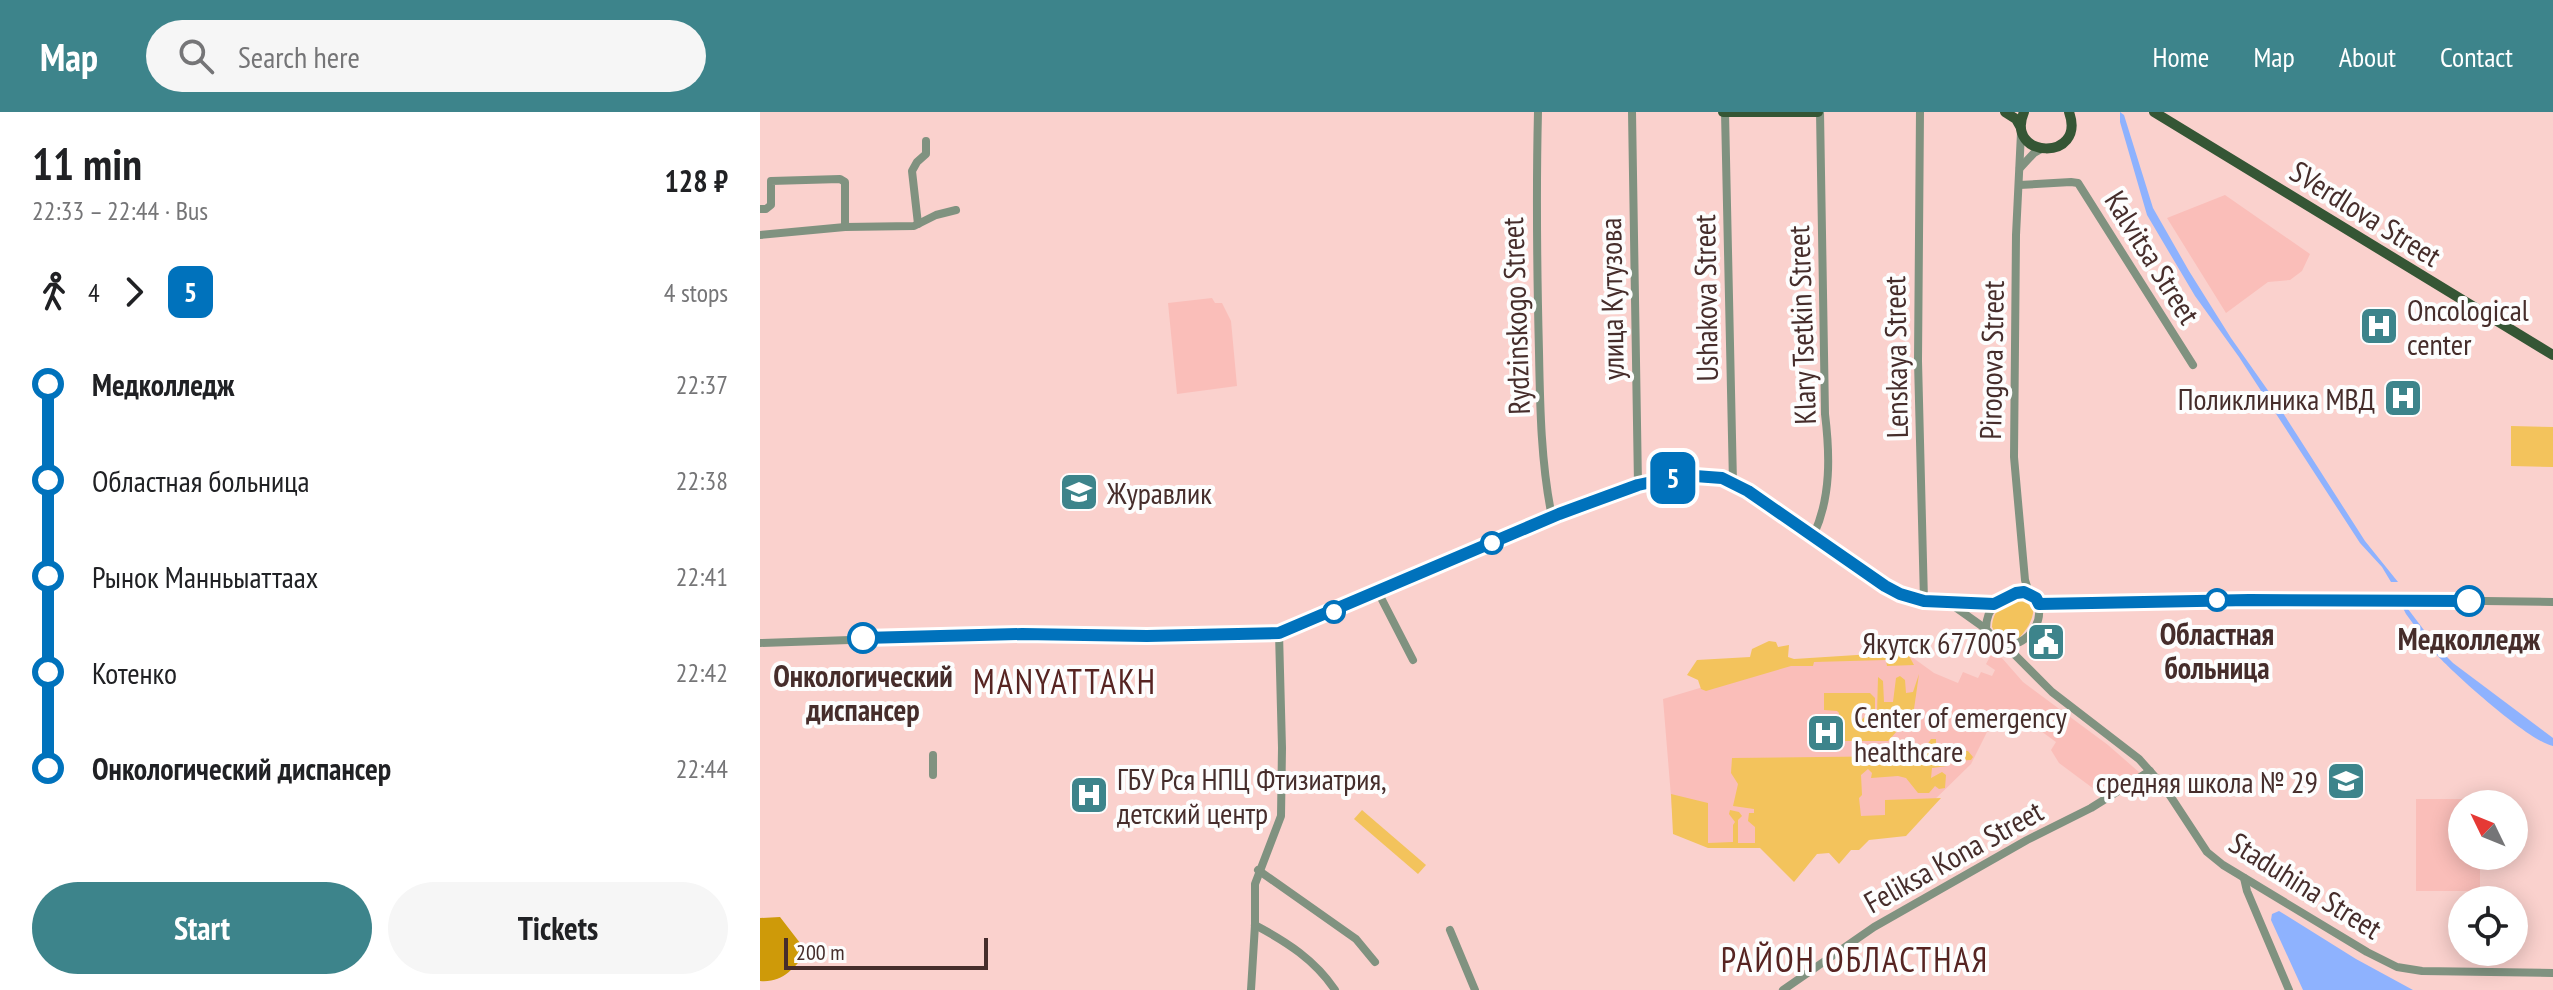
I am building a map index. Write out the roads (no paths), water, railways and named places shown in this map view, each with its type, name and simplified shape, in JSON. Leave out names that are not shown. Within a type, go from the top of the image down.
[{"type":"main road","points":[[1724,112],[1819,112]]},
{"type":"main road","points":[[2005,112],[2016,119],[2026,140],[2041,149],[2053,148],[2064,142],[2078,112]]},
{"type":"main road","points":[[2021,128],[2024,112]]},
{"type":"main road","points":[[2069,112],[2072,124]]},
{"type":"main road","name":"SVerdlova Street","points":[[2154,112],[2553,355]]},
{"type":"street","name":"Rydzinskogo Street","points":[[1538,112],[1539,378],[1547,493],[1552,517]]},
{"type":"street","name":"улица Кутузова","points":[[1632,112],[1638,485]]},
{"type":"street","name":"Ushakova Street","points":[[1724,112],[1733,483]]},
{"type":"street","name":"Klary Tsetkin Street","points":[[1814,534],[1823,514],[1828,443],[1824,399],[1819,112]]},
{"type":"street","name":"Lenskaya Street","points":[[1920,112],[1918,361],[1924,601]]},
{"type":"street","name":"Pirogova Street","points":[[2021,128],[2016,235],[2014,457],[2025,580],[2029,593]]},
{"type":"street","points":[[918,224],[912,171],[926,154],[926,141]]},
{"type":"street","points":[[2020,169],[2041,149]]},
{"type":"street","points":[[760,181],[844,180],[845,227]]},
{"type":"street","points":[[760,209],[771,205],[771,181]]},
{"type":"street","name":"Kalvitsa Street","points":[[2019,185],[2078,183],[2193,365]]},
{"type":"street","points":[[760,235],[845,227],[907,227],[956,210]]},
{"type":"street","points":[[760,643],[1022,634],[1147,636],[1279,633],[1552,517],[1638,485],[1695,476],[1722,478],[1733,483],[1900,594],[1924,601],[1994,604]]},
{"type":"street","points":[[2016,593],[2025,580]]},
{"type":"street","points":[[1378,592],[1413,660]]},
{"type":"street","points":[[1986,629],[1987,614],[1994,604],[2016,593],[2029,593],[2039,604],[2039,615],[2022,642],[2019,660]]},
{"type":"street","points":[[2039,604],[2331,599],[2553,602]]},
{"type":"street","points":[[1947,602],[1986,629],[1998,643],[2006,646],[2022,642]]},
{"type":"street","points":[[1251,990],[1255,884],[1281,816],[1279,633]]},
{"type":"street","name":"Staduhina Street","points":[[2006,646],[2052,692],[2113,738],[2150,771],[2207,852],[2244,878],[2367,952],[2397,967],[2422,971],[2553,973]]},
{"type":"street","points":[[933,755],[933,775]]},
{"type":"street","name":"Feliksa Kona Street","points":[[1783,990],[1874,927],[2027,840],[2091,808],[2150,771]]},
{"type":"street","points":[[1258,870],[1356,939],[1375,962]]},
{"type":"street","points":[[2244,878],[2289,990]]},
{"type":"street","points":[[1255,925],[1287,942],[1322,971],[1335,990]]},
{"type":"street","points":[[1450,930],[1475,990]]},
{"type":"water","points":[[2120,112],[2124,115],[2153,208],[2189,271],[2365,541],[2398,582],[2391,582],[2360,543],[2239,357],[2195,296],[2147,215],[2120,122]]},
{"type":"water","points":[[2405,605],[2453,663],[2553,738],[2553,746],[2528,733],[2445,664],[2406,614]]},
{"type":"water","points":[[2279,911],[2413,990],[2303,990],[2271,920],[2272,914]]},
{"type":"place","name":"Oncological center","points":[[2379,326]]},
{"type":"place","name":"Поликлиника МВД","points":[[2403,398]]},
{"type":"place","name":"Журавлик","points":[[1079,492]]},
{"type":"place","name":"Областная больница","points":[[2217,600]]},
{"type":"place","name":"Медколледж","points":[[2469,601]]},
{"type":"place","name":"Онкологический диспансер","points":[[863,638]]},
{"type":"place","name":"Якутск 677005","points":[[2046,642]]},
{"type":"place","name":"Center of emergency healthcare","points":[[1826,733]]},
{"type":"place","name":"средняя школа № 29","points":[[2346,781]]},
{"type":"place","name":"ГБУ Рся НПЦ Фтизиатрия, детский центр","points":[[1089,795]]},
{"type":"district","name":"MANYATTAKH","points":[[1065,681]]},
{"type":"district","name":"РАЙОН ОБЛАСТНАЯ","points":[[1855,959]]}]
